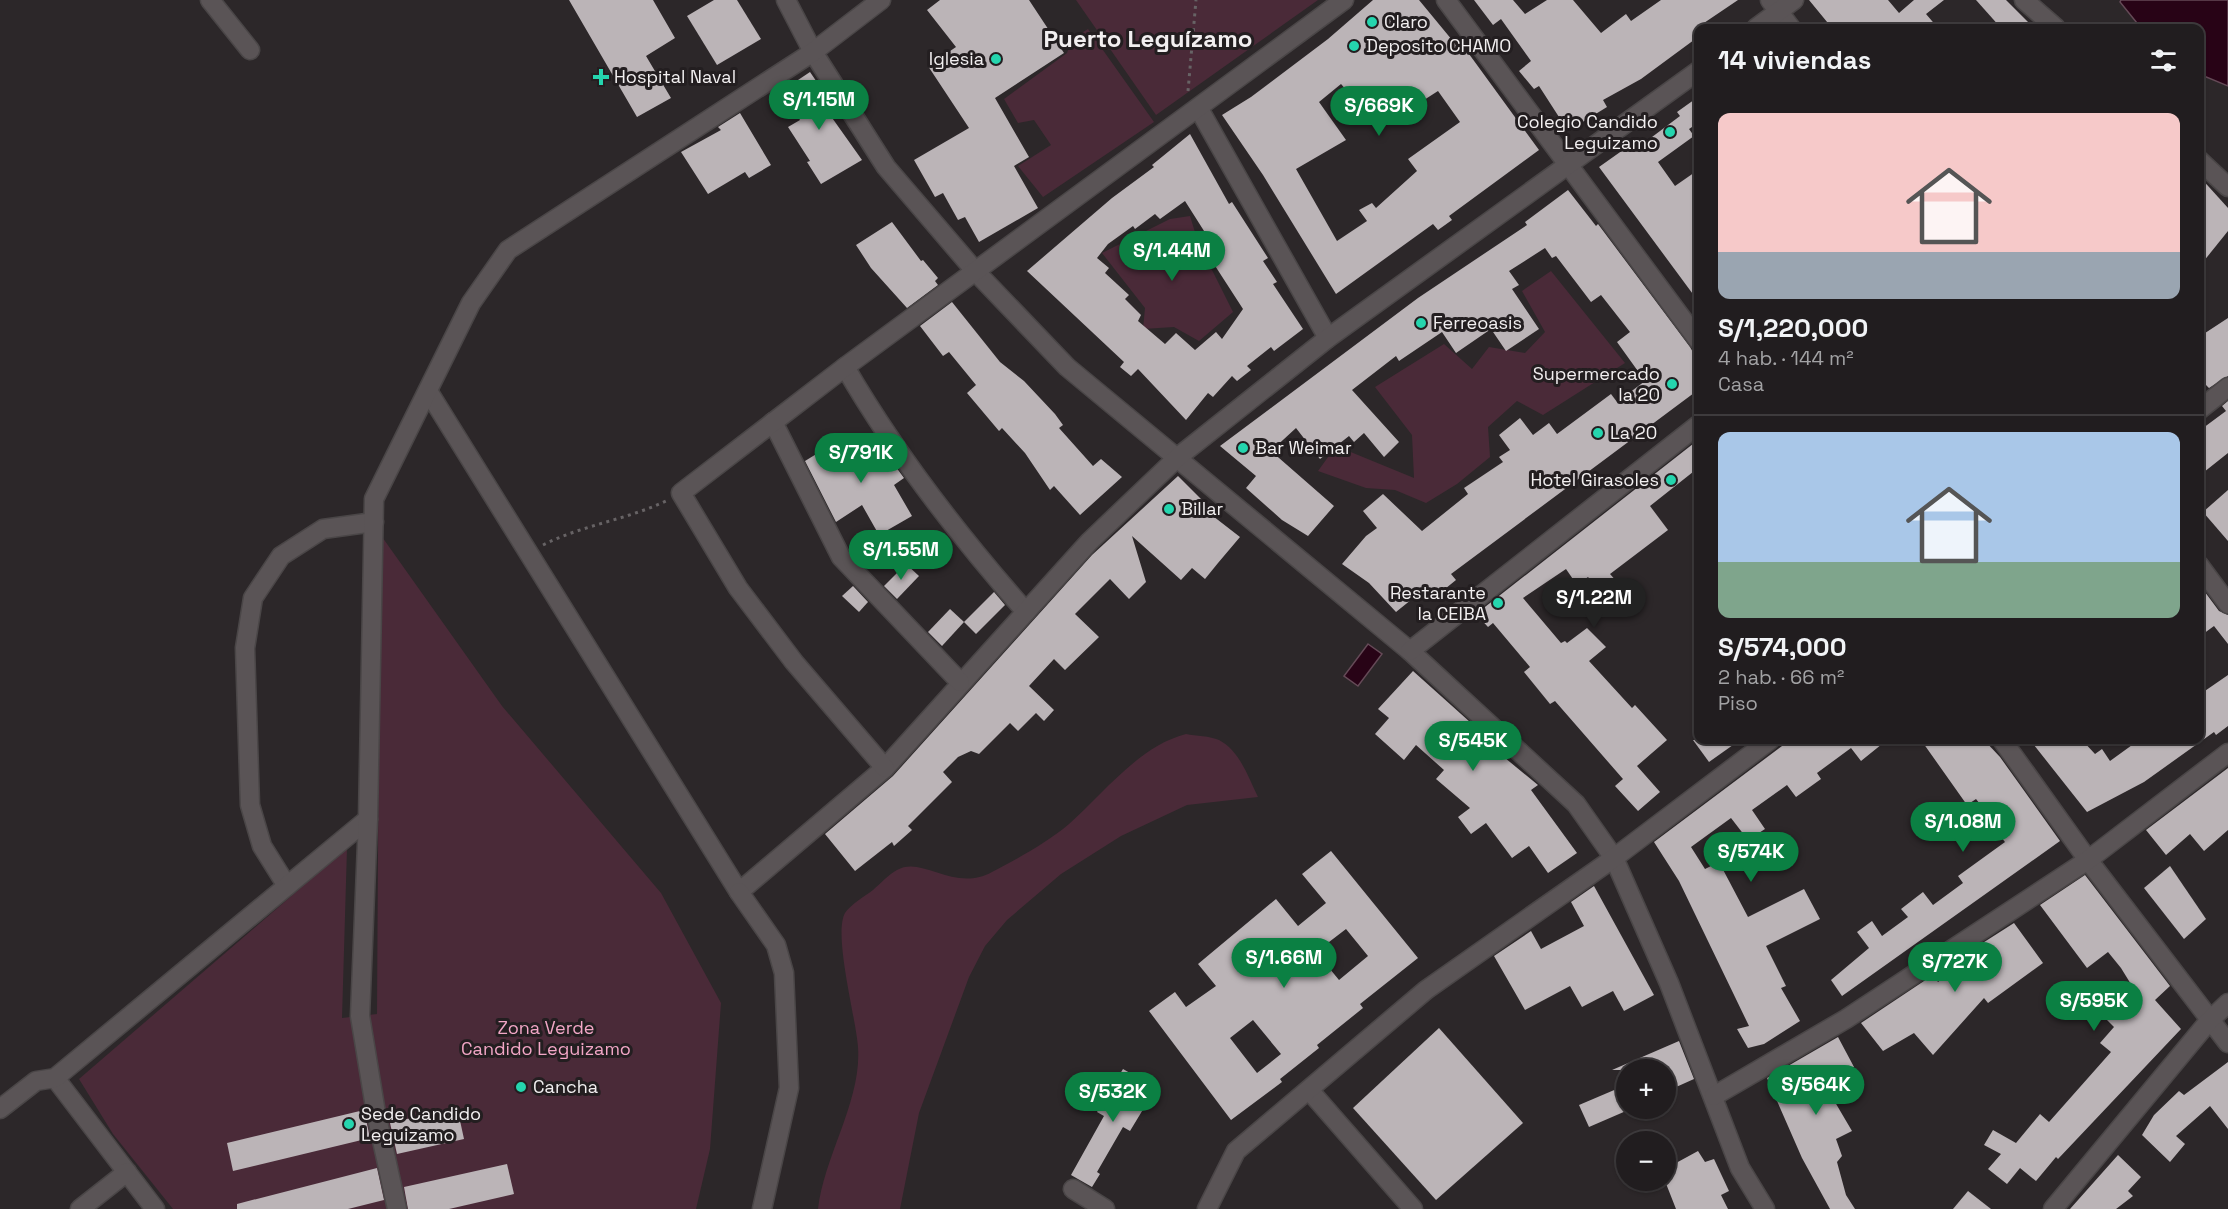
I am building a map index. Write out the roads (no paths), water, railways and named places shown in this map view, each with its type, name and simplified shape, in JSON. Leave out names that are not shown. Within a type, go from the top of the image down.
[{"type":"street","points":[[210,0],[250,50]]},
{"type":"street","points":[[786,0],[813,52],[886,167],[976,272],[1067,367],[1410,651],[1576,804],[1614,858],[1714,1096],[1740,1168],[1765,1209]]},
{"type":"street","points":[[397,1209],[376,1113],[360,1016],[368,819],[374,499],[471,303],[507,250],[813,52],[881,0]]},
{"type":"street","points":[[885,768],[794,662],[738,588],[681,493],[845,367],[1199,109],[1344,0]]},
{"type":"street","points":[[1446,0],[1694,335]]},
{"type":"street","points":[[1759,24],[1774,6],[1794,0]]},
{"type":"street","points":[[2024,0],[2051,24]]},
{"type":"street","points":[[1774,6],[1788,24]]},
{"type":"street","points":[[739,892],[885,768],[960,682],[1089,542],[1178,457],[1328,338],[1694,73]]},
{"type":"street","points":[[1199,109],[1328,338]]},
{"type":"street","points":[[2204,165],[2228,187]]},
{"type":"street","points":[[845,367],[893,442],[970,549],[1026,612]]},
{"type":"street","points":[[2204,406],[2228,387]]},
{"type":"street","points":[[428,391],[739,892],[776,945],[784,973],[789,1088],[762,1209]]},
{"type":"street","points":[[773,422],[841,557],[960,682]]},
{"type":"street","points":[[1410,651],[1694,428]]},
{"type":"street","points":[[287,886],[262,846],[250,805],[245,648],[253,598],[281,556],[323,529],[374,522]]},
{"type":"street","points":[[2204,572],[2228,604]]},
{"type":"street","points":[[1207,1209],[1236,1151],[1426,990],[1614,858],[1765,744]]},
{"type":"street","points":[[2005,744],[2208,1021],[2228,1043]]},
{"type":"street","points":[[1714,1096],[1846,1019],[2088,860],[2228,753]]},
{"type":"street","points":[[0,1109],[36,1081],[55,1078],[368,819]]},
{"type":"street","points":[[2053,1209],[2208,1021],[2228,1003]]},
{"type":"street","points":[[55,1078],[155,1209]]},
{"type":"street","points":[[1309,1090],[1413,1209]]},
{"type":"street","points":[[80,1209],[127,1172]]},
{"type":"street","points":[[1073,1189],[1105,1209]]},
{"type":"place","name":"Claro","points":[[1372,22]]},
{"type":"place","name":"Deposito CHAMO","points":[[1354,46]]},
{"type":"place","name":"Iglesia","points":[[996,59]]},
{"type":"place","name":"Hospital Naval","points":[[601,77]]},
{"type":"place","name":"Colegio Candido Leguizamo","points":[[1670,132]]},
{"type":"place","name":"Ferreoasis","points":[[1421,323]]},
{"type":"place","name":"Supermercado la 20","points":[[1672,384]]},
{"type":"place","name":"La 20","points":[[1598,433]]},
{"type":"place","name":"Bar Weimar","points":[[1243,448]]},
{"type":"place","name":"Hotel Girasoles","points":[[1671,480]]},
{"type":"place","name":"Billar","points":[[1169,509]]},
{"type":"place","name":"Restarante la CEIBA","points":[[1498,603]]},
{"type":"place","name":"Cancha","points":[[521,1087]]},
{"type":"place","name":"Sede Candido Leguizamo","points":[[349,1124]]},
{"type":"district","name":"Puerto Leguízamo","points":[[1148,39]]},
{"type":"park label","name":"Zona Verde Candido Leguizamo","points":[[546,1038]]}]
